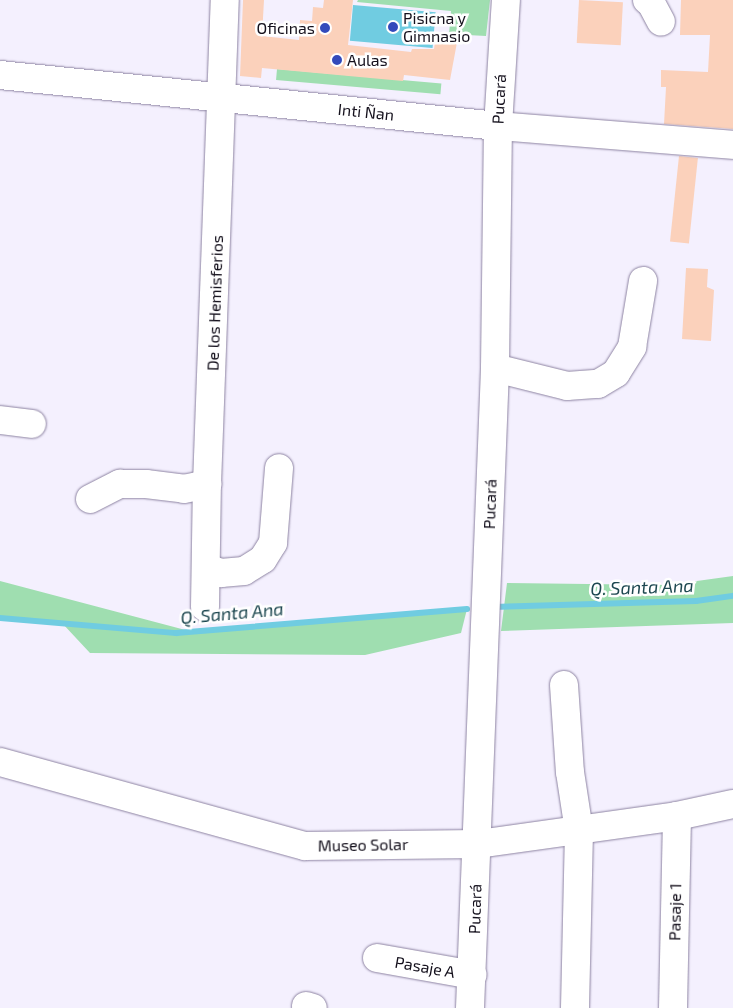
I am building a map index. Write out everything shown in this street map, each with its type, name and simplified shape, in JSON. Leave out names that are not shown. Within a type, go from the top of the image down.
[{"type":"street","name":"De los Hemisferios","points":[[205,607],[207,484],[225,0]]},
{"type":"street","name":"Pucará","points":[[470,1008],[478,844],[495,368],[498,126],[506,0]]},
{"type":"street","name":"Inti Ñan","points":[[0,75],[498,126],[733,145]]},
{"type":"street","points":[[495,368],[567,386],[598,384],[616,374],[632,347],[643,281]]},
{"type":"street","points":[[0,420],[32,424]]},
{"type":"street","points":[[207,568],[221,573],[244,571],[263,559],[273,543],[279,468]]},
{"type":"street","points":[[90,499],[120,484],[146,484],[184,488],[207,484]]},
{"type":"street","points":[[564,685],[570,772],[579,831],[576,1008]]},
{"type":"street","name":"Museo Solar","points":[[0,762],[305,846],[478,844],[677,816],[733,804]]},
{"type":"street","name":"Pasaje 1","points":[[673,1008],[677,816]]},
{"type":"street","name":"Pasaje A","points":[[377,958],[472,975]]},
{"type":"green space","points":[[358,0],[490,0],[486,36],[449,34],[451,11],[357,2]]},
{"type":"green space","points":[[277,69],[441,83],[440,94],[276,80]]},
{"type":"green space","points":[[733,576],[733,623],[501,631],[507,583],[668,585]]},
{"type":"green space","points":[[0,581],[193,632],[467,609],[461,633],[365,655],[90,653],[62,623],[0,618]]},
{"type":"water","name":"Pisicna y Gimnasio","points":[[353,5],[436,12],[433,48],[350,41]]},
{"type":"building","points":[[243,0],[264,0],[262,36],[299,40],[300,20],[312,21],[313,7],[323,8],[324,0],[353,0],[348,45],[411,52],[412,49],[434,49],[436,36],[458,37],[450,80],[404,75],[403,81],[262,68],[261,78],[240,76]]},
{"type":"building","points":[[579,0],[623,2],[621,45],[577,43]]},
{"type":"building","points":[[681,0],[733,0],[733,129],[664,124],[666,87],[661,87],[661,70],[708,72],[710,35],[680,35]]},
{"type":"building","points":[[679,156],[698,158],[689,244],[670,242]]},
{"type":"building","points":[[686,268],[708,269],[707,287],[714,290],[711,341],[682,339]]},
{"type":"waterway","name":"Q. Santa Ana","points":[[492,607],[696,601],[733,596]]},
{"type":"waterway","name":"Q. Santa Ana","points":[[0,618],[176,633],[467,609]]},
{"type":"place","name":"Pisicna y Gimnasio","points":[[393,27]]},
{"type":"place","name":"Oficinas","points":[[325,28]]},
{"type":"place","name":"Aulas","points":[[337,60]]}]
